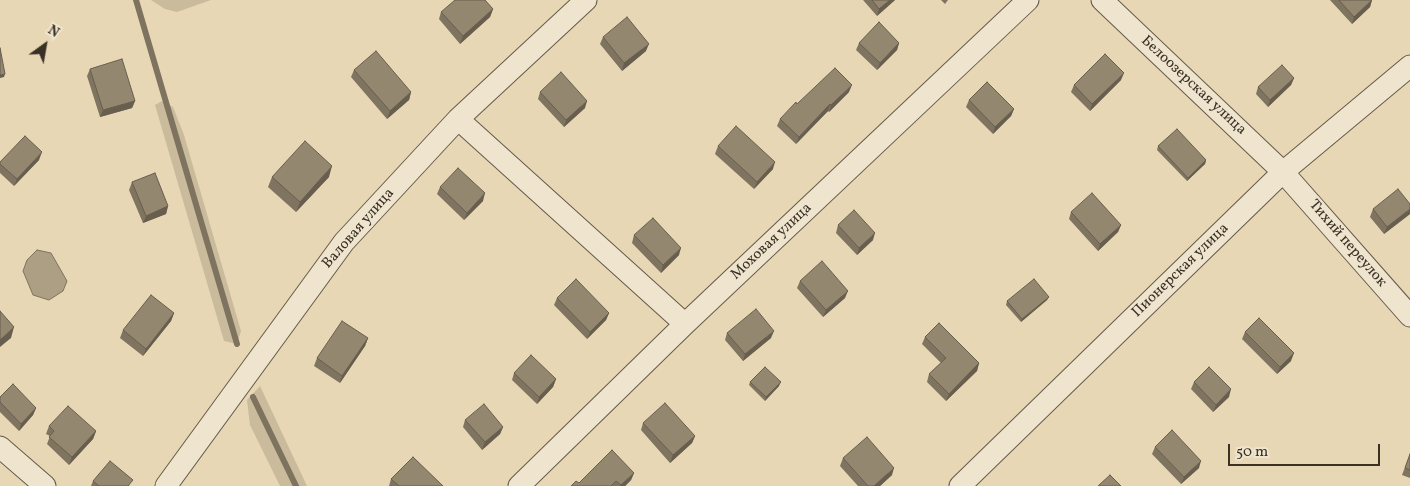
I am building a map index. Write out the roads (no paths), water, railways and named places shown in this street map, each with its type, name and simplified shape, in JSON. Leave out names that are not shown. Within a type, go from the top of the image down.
[{"type":"street","name":"Валовая улица","points":[[166,486],[344,242],[458,119],[586,0]]},
{"type":"street","name":"Моховая улица","points":[[519,486],[686,324],[1028,0]]},
{"type":"street","name":"Белоозерская улица","points":[[1102,0],[1283,172]]},
{"type":"street","name":"Пионерская улица","points":[[960,486],[1283,172],[1410,66]]},
{"type":"street","points":[[458,119],[686,324]]},
{"type":"street","name":"Тихий переулок","points":[[1283,172],[1410,316]]},
{"type":"street","points":[[0,447],[45,486]]},
{"type":"waterway","points":[[136,0],[237,344]]},
{"type":"waterway","points":[[253,397],[296,486]]}]
